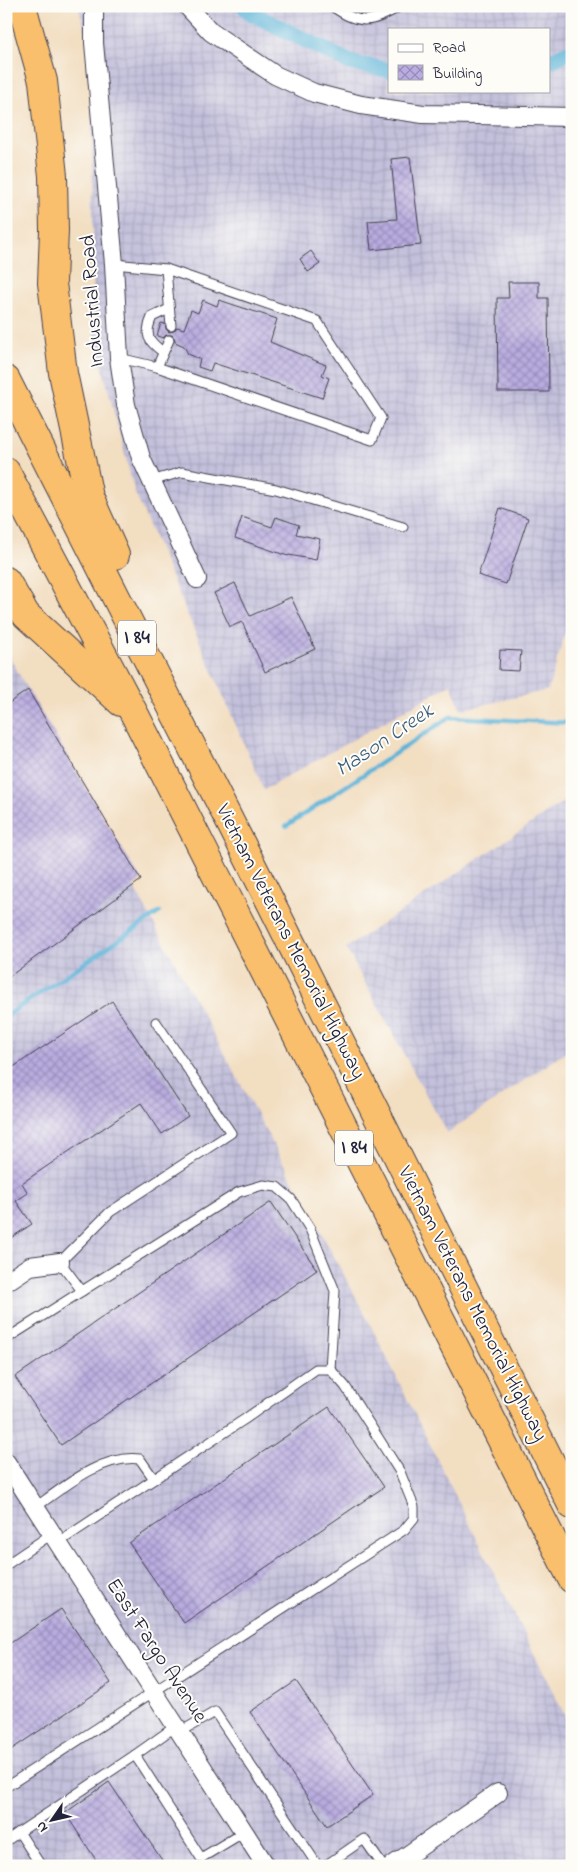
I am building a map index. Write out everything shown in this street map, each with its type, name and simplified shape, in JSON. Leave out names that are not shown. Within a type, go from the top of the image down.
[{"type":"highway","points":[[22,6],[43,81],[52,176],[53,292],[63,373],[89,497],[268,896]]},
{"type":"highway","name":"Vietnam Veterans Memorial Highway","points":[[6,380],[268,896],[572,1505]]},
{"type":"highway","name":"Vietnam Veterans Memorial Highway","points":[[6,472],[136,717],[572,1578]]},
{"type":"highway","points":[[6,581],[26,615],[136,717]]},
{"type":"street","name":"Industrial Road","points":[[94,6],[94,43],[114,264],[119,358],[126,405],[141,458],[197,579]]},
{"type":"street","points":[[187,6],[211,32],[275,75],[314,93],[361,105],[422,114],[572,117]]},
{"type":"street","points":[[6,1282],[30,1266],[60,1262]]},
{"type":"street","name":"East Fargo Avenue","points":[[6,1462],[266,1866]]},
{"type":"street","points":[[392,1866],[498,1793]]},
{"type":"lane","points":[[332,6],[345,16],[364,22],[383,17],[400,6]]},
{"type":"lane","points":[[114,264],[166,269],[317,321],[381,418],[372,440],[157,367],[119,358]]},
{"type":"lane","points":[[166,269],[171,326]]},
{"type":"lane","points":[[163,352],[153,345],[148,336],[148,325],[152,317],[169,309]]},
{"type":"lane","points":[[157,367],[169,340]]},
{"type":"lane","points":[[152,481],[182,472],[276,489],[404,527]]},
{"type":"lane","points":[[82,1292],[60,1262],[110,1212],[231,1133],[156,1022]]},
{"type":"lane","points":[[6,1339],[239,1192],[264,1185],[277,1187],[291,1199],[310,1229],[334,1291],[330,1369],[345,1386],[400,1472],[414,1507],[414,1518],[404,1530],[6,1787]]},
{"type":"lane","points":[[6,1565],[154,1479],[316,1369],[330,1369]]},
{"type":"lane","points":[[36,1507],[76,1478],[118,1459],[140,1459],[154,1479]]},
{"type":"lane","points":[[6,1841],[134,1755],[178,1729],[215,1712],[318,1866]]},
{"type":"lane","points":[[134,1755],[204,1862],[244,1832]]},
{"type":"lane","points":[[19,1832],[42,1866]]},
{"type":"lane","points":[[325,1866],[364,1839],[383,1866]]},
{"type":"shaded area","points":[[78,6],[572,6],[572,629],[566,631],[548,690],[461,710],[451,684],[264,790],[135,493],[94,335],[91,48]]},
{"type":"shaded area","points":[[6,650],[365,1314],[572,1730],[572,1866],[6,1866]]},
{"type":"shaded area","points":[[572,796],[572,1048],[447,1133],[346,948]]},
{"type":"building","points":[[410,157],[421,245],[371,250],[368,221],[397,219],[391,159]]},
{"type":"building","points":[[311,251],[320,264],[308,272],[300,259]]},
{"type":"building","points":[[508,282],[539,282],[539,298],[548,298],[549,392],[498,392],[497,298],[509,298]]},
{"type":"building","points":[[203,300],[217,306],[219,300],[277,319],[270,342],[326,365],[322,375],[329,378],[322,398],[213,363],[210,371],[198,367],[200,359],[188,354],[184,346],[175,342],[172,335],[166,335],[163,338],[157,336],[161,323],[165,324],[169,332],[174,331],[177,327],[184,329],[191,310],[198,313]]},
{"type":"building","points":[[500,508],[528,518],[506,584],[478,575]]},
{"type":"building","points":[[242,517],[272,527],[276,517],[299,525],[296,534],[320,539],[316,560],[288,556],[235,538]]},
{"type":"building","points":[[235,583],[250,616],[291,597],[315,649],[265,672],[242,622],[230,627],[214,593]]},
{"type":"building","points":[[500,650],[521,651],[519,671],[499,670]]},
{"type":"building","points":[[28,690],[141,880],[6,979],[6,705]]},
{"type":"building","points":[[112,1001],[188,1116],[162,1134],[141,1103],[22,1183],[28,1193],[16,1201],[32,1224],[6,1241],[6,1072]]},
{"type":"building","points":[[271,1202],[317,1270],[61,1445],[15,1377]]},
{"type":"building","points":[[329,1407],[384,1487],[184,1623],[129,1543]]},
{"type":"building","points":[[61,1609],[111,1683],[6,1753],[6,1646]]},
{"type":"building","points":[[296,1681],[373,1795],[327,1826],[250,1712]]},
{"type":"building","points":[[109,1782],[166,1866],[100,1866],[65,1813]]},
{"type":"waterway","points":[[244,6],[251,13],[351,63],[388,70]]},
{"type":"waterway","points":[[550,61],[572,51]]},
{"type":"waterway","name":"Mason Creek","points":[[286,826],[450,717],[572,723]]},
{"type":"waterway","name":"Mason Creek","points":[[6,1016],[160,912]]}]
